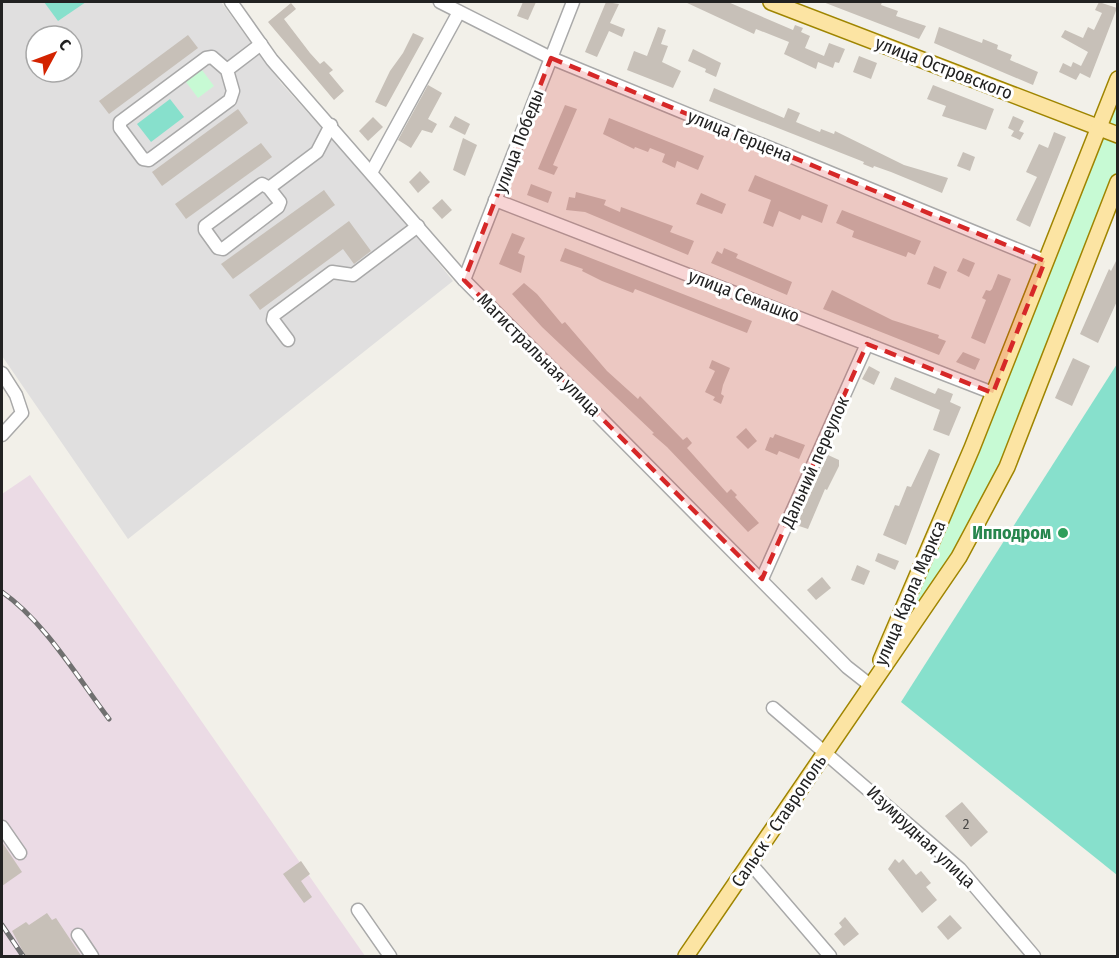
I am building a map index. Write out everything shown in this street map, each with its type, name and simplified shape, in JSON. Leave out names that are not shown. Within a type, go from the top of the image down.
[{"type":"main road","name":"улица Островского","points":[[771,2],[1118,135]]},
{"type":"main road","name":"улица Карла Маркса","points":[[870,685],[993,393],[1118,79]]},
{"type":"main road","name":"улица Карла Маркса","points":[[870,685],[959,557],[1007,467],[1118,182]]},
{"type":"main road","name":"Сальск - Ставрополь","points":[[686,957],[870,685]]},
{"type":"street","name":"Магистральная улица","points":[[231,2],[261,44],[464,280],[848,668],[870,685]]},
{"type":"street","name":"улица Герцена","points":[[440,2],[551,58],[1045,261]]},
{"type":"street","name":"улица Победы","points":[[464,280],[573,2]]},
{"type":"street","points":[[372,171],[459,12]]},
{"type":"street","points":[[227,70],[261,44]]},
{"type":"street","points":[[212,57],[227,70],[233,91],[230,100],[149,160],[143,159],[120,128],[120,122],[206,58],[212,57]]},
{"type":"street","points":[[269,188],[317,152],[331,125]]},
{"type":"street","points":[[262,184],[269,188],[280,202],[278,207],[223,249],[218,248],[205,230],[205,226],[262,184]]},
{"type":"street","name":"улица Семашко","points":[[495,200],[993,393]]},
{"type":"street","points":[[288,340],[273,320],[274,315],[332,272],[353,275],[418,226]]},
{"type":"street","name":"Дальний переулок","points":[[762,579],[867,344]]},
{"type":"street","points":[[2,373],[16,395],[22,413],[2,435]]},
{"type":"street","name":"Изумрудная улица","points":[[773,708],[960,869],[1034,957]]},
{"type":"street","points":[[2,827],[20,853]]},
{"type":"street","points":[[751,864],[830,957]]},
{"type":"street","points":[[358,910],[390,957]]},
{"type":"street","points":[[78,935],[92,957]]},
{"type":"highlighted area","points":[[551,58],[1045,261],[993,393],[867,344],[762,579],[464,280]]},
{"type":"shaded area","points":[[2,2],[221,2],[281,83],[400,215],[453,281],[128,539],[2,356]]},
{"type":"shaded area","points":[[30,475],[365,956],[2,956],[2,494]]},
{"type":"green space","points":[[44,2],[86,2],[58,21]]},
{"type":"green space","points":[[199,66],[214,86],[198,98],[183,78]]},
{"type":"green space","points":[[1117,79],[1117,182],[1007,467],[870,685]]},
{"type":"green space","points":[[170,99],[184,117],[151,142],[137,124]]},
{"type":"green space","name":"Ипподром","points":[[1117,364],[1118,875],[901,702]]},
{"type":"building","points":[[523,2],[536,2],[528,20],[517,16]]},
{"type":"building","points":[[606,2],[619,4],[610,23],[625,29],[622,37],[609,31],[597,57],[585,52]]},
{"type":"building","points":[[685,2],[728,2],[793,30],[795,25],[803,28],[801,32],[810,36],[805,48],[824,56],[829,43],[845,49],[839,63],[835,62],[833,68],[818,62],[816,69],[784,54],[789,42],[756,29],[754,34]]},
{"type":"building","points":[[823,2],[882,2],[881,5],[898,11],[896,16],[926,26],[919,39]]},
{"type":"building","points":[[1099,2],[1117,8],[1090,78],[1080,73],[1076,80],[1059,72],[1063,63],[1071,67],[1073,62],[1081,66],[1088,52],[1061,37],[1065,30],[1083,38],[1088,27],[1094,30],[1102,13],[1095,10]]},
{"type":"building","points":[[291,3],[296,9],[284,19],[320,64],[324,61],[333,70],[329,73],[344,91],[334,100],[268,22]]},
{"type":"building","points":[[658,27],[666,30],[661,44],[668,46],[662,62],[681,71],[673,88],[627,70],[634,51],[647,56]]},
{"type":"building","points":[[939,27],[982,43],[983,39],[998,45],[997,49],[1012,55],[1010,60],[1038,72],[1033,85],[934,43]]},
{"type":"building","points":[[413,33],[424,38],[386,107],[375,102],[390,71],[403,53]]},
{"type":"building","points":[[188,35],[198,48],[109,114],[99,101]]},
{"type":"building","points":[[693,49],[721,63],[716,77],[705,72],[706,69],[688,61]]},
{"type":"building","points":[[859,56],[877,63],[871,79],[853,72]]},
{"type":"building","points":[[428,85],[442,93],[428,119],[437,124],[432,133],[422,130],[411,148],[398,140]]},
{"type":"building","points":[[933,85],[994,109],[986,130],[942,116],[946,106],[927,99]]},
{"type":"building","points":[[714,88],[784,118],[788,108],[800,113],[796,122],[820,132],[821,129],[834,134],[835,131],[904,165],[948,178],[942,193],[891,172],[874,166],[873,168],[863,164],[864,162],[709,101]]},
{"type":"building","points":[[565,105],[577,109],[553,165],[558,167],[554,175],[538,169]]},
{"type":"building","points":[[238,109],[248,123],[162,186],[152,172]]},
{"type":"building","points":[[455,116],[470,124],[465,135],[449,127]]},
{"type":"building","points":[[1013,116],[1024,121],[1019,131],[1024,133],[1020,140],[1011,136],[1014,131],[1008,128]]},
{"type":"building","points":[[373,117],[383,127],[368,141],[359,131]]},
{"type":"building","points":[[609,118],[704,156],[698,170],[677,161],[675,168],[662,162],[665,154],[650,148],[648,152],[635,147],[634,149],[603,134]]},
{"type":"building","points":[[1054,132],[1066,137],[1030,227],[1016,220],[1037,177],[1026,172],[1039,144],[1048,148]]},
{"type":"building","points":[[463,138],[477,145],[465,176],[453,170]]},
{"type":"building","points":[[261,143],[272,157],[186,219],[175,204]]},
{"type":"building","points":[[963,152],[975,157],[970,171],[957,166]]},
{"type":"building","points":[[420,171],[430,182],[418,193],[409,182]]},
{"type":"building","points":[[755,175],[828,205],[822,223],[802,215],[800,220],[779,211],[773,227],[763,223],[771,200],[748,191]]},
{"type":"building","points":[[531,184],[552,192],[548,203],[527,195]]},
{"type":"building","points":[[324,190],[335,205],[233,279],[221,264]]},
{"type":"building","points":[[576,192],[606,200],[604,205],[620,212],[621,207],[673,226],[670,232],[694,241],[688,255],[585,212],[566,210],[569,197],[575,198]]},
{"type":"building","points":[[701,193],[726,204],[722,214],[696,204]]},
{"type":"building","points":[[442,199],[452,210],[442,219],[432,208]]},
{"type":"building","points":[[842,210],[921,241],[915,255],[908,252],[906,257],[852,237],[854,231],[836,223]]},
{"type":"building","points":[[349,221],[371,251],[354,264],[343,249],[260,310],[249,295]]},
{"type":"building","points":[[512,233],[525,238],[518,253],[525,256],[521,273],[499,264]]},
{"type":"building","points":[[565,248],[752,321],[747,333],[635,289],[633,293],[602,281],[582,271],[583,269],[560,261]]},
{"type":"building","points":[[724,248],[738,254],[736,258],[792,282],[787,295],[711,263],[717,251],[722,254]]},
{"type":"building","points":[[1118,257],[1118,299],[1098,343],[1080,334],[1109,269],[1111,271]]},
{"type":"building","points":[[963,258],[975,263],[969,277],[957,271]]},
{"type":"building","points":[[934,266],[947,272],[940,289],[927,284]]},
{"type":"building","points":[[998,274],[1011,279],[985,344],[971,338],[986,300],[982,298],[986,290],[992,289]]},
{"type":"building","points":[[524,283],[537,294],[562,324],[565,322],[607,371],[638,399],[640,396],[683,440],[687,437],[692,443],[687,448],[727,493],[731,489],[737,495],[735,497],[759,523],[748,532],[652,434],[654,433],[542,327],[512,294]]},
{"type":"building","points":[[832,290],[892,320],[939,335],[938,338],[946,341],[939,355],[823,309]]},
{"type":"building","points":[[963,352],[980,359],[975,370],[956,362]]},
{"type":"building","points":[[1073,358],[1090,366],[1072,406],[1055,398]]},
{"type":"building","points":[[712,360],[730,368],[723,385],[721,394],[724,396],[721,404],[713,400],[715,397],[705,392],[715,371],[709,368]]},
{"type":"building","points":[[869,366],[880,372],[874,385],[862,379]]},
{"type":"building","points":[[895,377],[935,394],[938,388],[953,394],[950,402],[961,407],[949,436],[933,430],[940,410],[890,389]]},
{"type":"building","points":[[746,428],[757,441],[748,449],[736,437]]},
{"type":"building","points":[[775,434],[805,445],[799,459],[779,451],[777,455],[765,450],[770,437],[773,438]]},
{"type":"building","points":[[929,449],[940,454],[906,545],[883,535],[895,505],[899,506],[907,486],[911,487]]},
{"type":"building","points":[[828,455],[839,460],[839,466],[827,490],[825,489],[808,529],[796,525]]},
{"type":"building","points":[[878,553],[899,561],[895,570],[875,561]]},
{"type":"building","points":[[857,565],[870,571],[864,585],[851,580]]},
{"type":"building","points":[[822,577],[831,588],[816,600],[807,590]]},
{"type":"building","points":[[962,802],[988,832],[971,847],[945,816]]},
{"type":"building","points":[[2,842],[22,872],[2,886]]},
{"type":"building","points":[[895,859],[899,863],[903,859],[916,875],[921,871],[931,883],[926,887],[937,900],[922,913],[888,869]]},
{"type":"building","points":[[301,861],[310,874],[301,881],[312,897],[304,903],[283,874]]},
{"type":"building","points":[[47,913],[52,920],[56,918],[82,957],[26,957],[12,931],[26,922],[29,925]]},
{"type":"building","points":[[950,915],[962,928],[948,940],[937,927]]},
{"type":"building","points":[[845,917],[859,934],[844,946],[834,934],[842,927],[839,923]]},
{"type":"railway","points":[[2,592],[32,618],[46,634],[109,719]]},
{"type":"railway","points":[[2,925],[23,956]]},
{"type":"place","name":"Ипподром","points":[[1063,533]]}]
